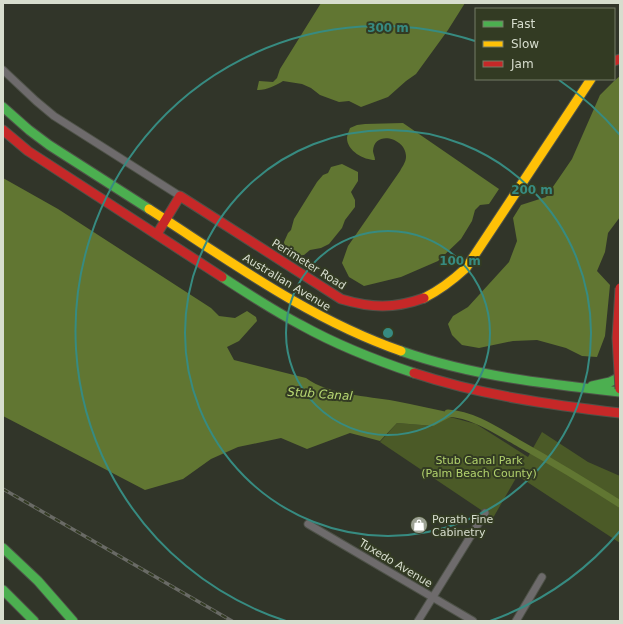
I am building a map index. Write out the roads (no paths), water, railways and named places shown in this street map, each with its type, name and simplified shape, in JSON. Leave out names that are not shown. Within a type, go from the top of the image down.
[{"type":"main road","name":"Perimeter Road","points":[[180,196],[341,299],[355,304],[380,307],[394,307],[414,303],[432,296],[444,288],[466,268],[590,80]]},
{"type":"main road","name":"Australian Avenue","points":[[3,107],[49,145],[301,306],[368,339],[414,356],[462,369],[512,378],[620,392]]},
{"type":"main road","points":[[3,130],[28,151],[49,165],[290,320],[340,345],[374,360],[456,385],[533,401],[620,414]]},
{"type":"main road","points":[[158,234],[180,196]]},
{"type":"main road","points":[[620,288],[617,330],[617,354],[620,389]]},
{"type":"main road","points":[[584,388],[610,382],[620,377]]},
{"type":"main road","points":[[3,548],[38,581],[73,621]]},
{"type":"main road","points":[[3,590],[34,621]]},
{"type":"street","name":"Perimeter Road","points":[[3,70],[30,96],[54,116],[180,196]]},
{"type":"street","points":[[418,621],[486,514]]},
{"type":"street","name":"Tuxedo Avenue","points":[[308,524],[473,621]]},
{"type":"street","points":[[516,621],[542,577]]},
{"type":"water","points":[[321,3],[465,3],[448,30],[416,74],[388,97],[361,107],[349,101],[339,102],[320,95],[311,88],[302,84],[283,81],[267,89],[257,90],[259,81],[273,82],[277,78],[280,69]]},
{"type":"water","points":[[620,76],[620,217],[608,233],[605,252],[597,271],[610,285],[605,336],[597,357],[582,356],[566,348],[537,340],[513,341],[479,348],[462,345],[452,335],[448,324],[453,316],[468,307],[509,262],[517,241],[513,218],[521,205],[546,197],[572,159],[600,95]]},
{"type":"water","points":[[403,123],[499,189],[489,204],[480,205],[475,210],[472,221],[461,239],[438,261],[401,277],[364,286],[349,277],[342,263],[348,246],[400,171],[405,163],[406,157],[405,150],[401,145],[396,141],[384,138],[375,144],[373,151],[375,160],[371,160],[353,151],[348,143],[347,136],[350,128],[357,125]]},
{"type":"water","points":[[342,164],[358,172],[358,181],[351,192],[355,200],[355,207],[345,220],[342,228],[329,244],[321,248],[310,250],[304,255],[296,256],[285,250],[284,242],[291,230],[294,219],[317,182],[323,175],[328,173],[331,167]]},
{"type":"water","points":[[3,178],[58,209],[211,308],[219,316],[235,318],[247,311],[256,317],[257,321],[239,341],[227,347],[234,360],[306,378],[315,384],[337,391],[456,414],[434,426],[397,423],[380,441],[350,433],[307,449],[281,438],[238,447],[211,459],[183,479],[145,490],[3,416]]},
{"type":"waterway","name":"Stub Canal","points":[[448,413],[458,414],[486,424],[620,504]]},
{"type":"railway","points":[[3,489],[232,621]]},
{"type":"place","name":"Porath Fine Cabinetry","points":[[419,525]]},
{"type":"park label","name":"Stub Canal Park (Palm Beach County)","points":[[479,466]]}]
